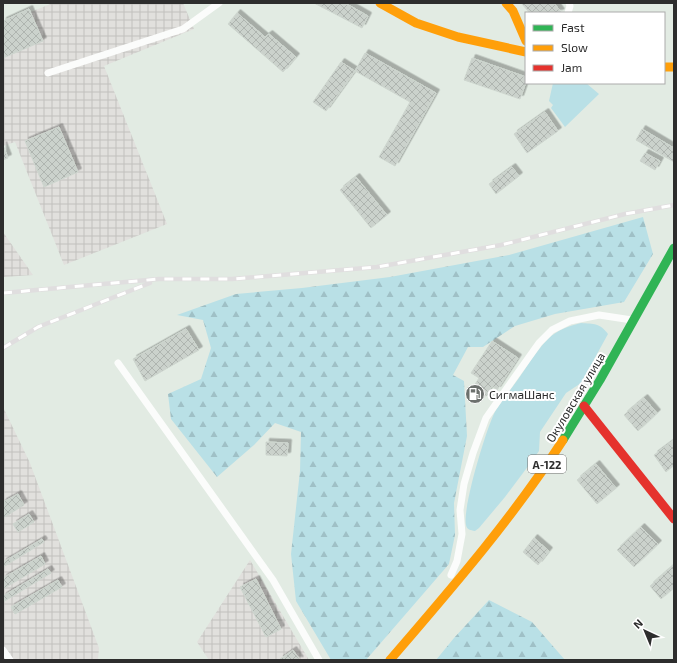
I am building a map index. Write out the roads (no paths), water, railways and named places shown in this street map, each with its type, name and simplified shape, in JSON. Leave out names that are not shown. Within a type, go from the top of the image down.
[{"type":"main road","points":[[380,3],[416,23],[458,37],[525,52]]},
{"type":"main road","points":[[506,3],[513,11],[525,39]]},
{"type":"main road","name":"Окуловская улица","points":[[390,660],[442,600],[518,506],[552,457],[634,321],[674,248]]},
{"type":"main road","points":[[584,406],[674,519]]},
{"type":"lane","points":[[48,74],[183,29],[219,3]]},
{"type":"lane","points":[[442,600],[457,561],[462,534],[460,510],[464,484],[473,453],[486,418],[539,343],[552,330],[570,321],[599,315],[634,321]]},
{"type":"lane","points":[[118,363],[273,580],[319,660]]},
{"type":"lane","points":[[3,650],[10,660]]},
{"type":"railway","points":[[3,293],[159,279],[232,279],[377,267],[501,245],[625,214],[674,205]]},
{"type":"railway","points":[[3,348],[38,327],[150,283]]},
{"type":"place","name":"СигмаШанс","points":[[475,394]]}]
